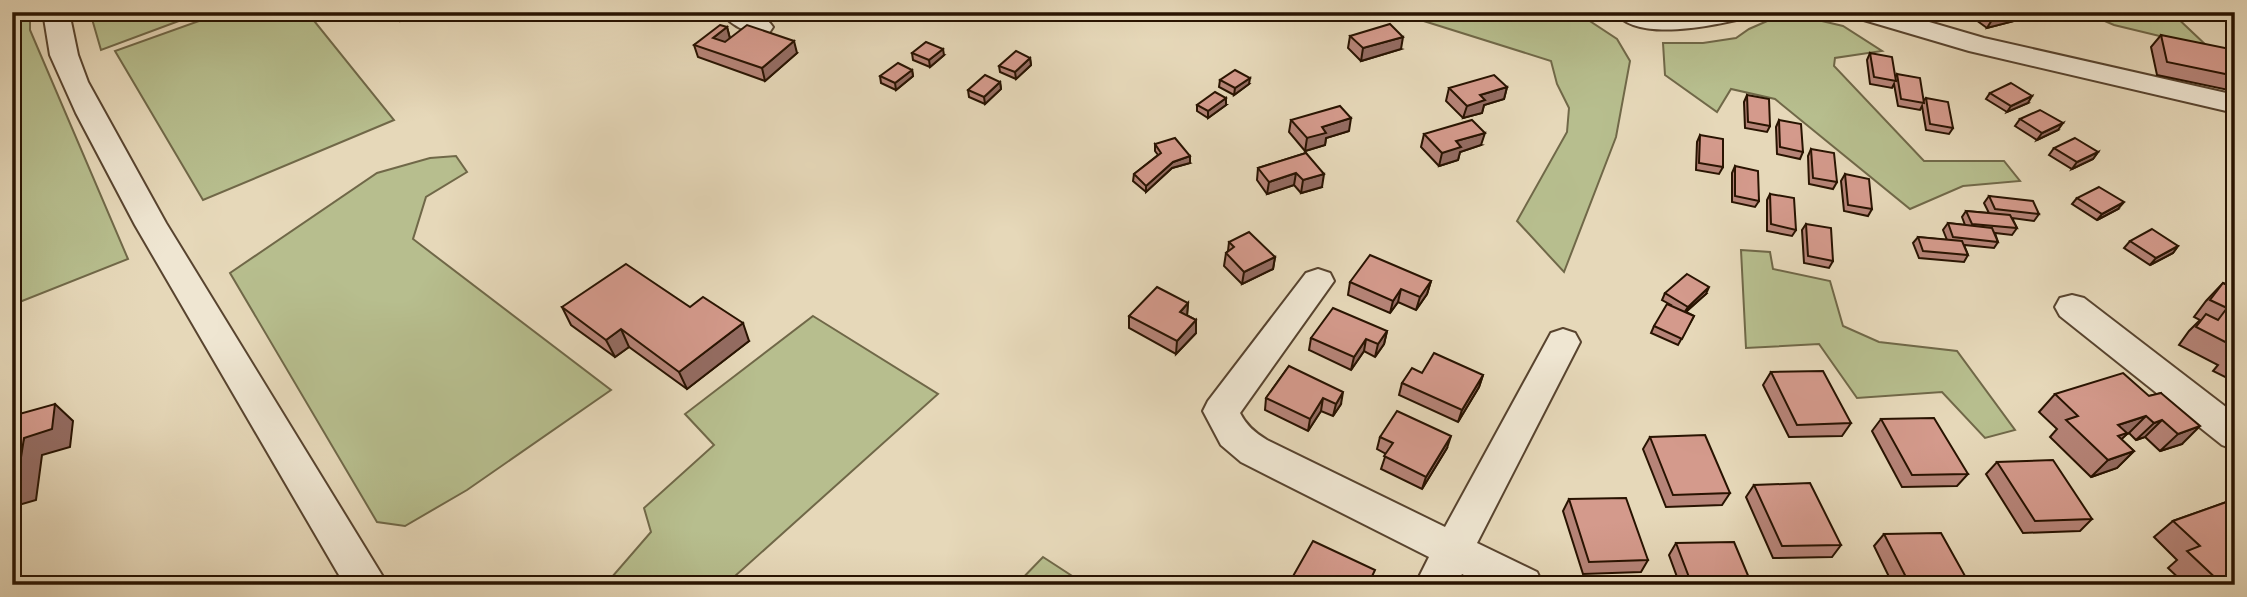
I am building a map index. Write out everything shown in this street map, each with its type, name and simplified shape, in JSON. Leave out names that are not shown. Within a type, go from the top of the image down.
[{"type":"street","points":[[56,12],[64,55],[90,113],[167,252],[349,558],[368,585]]},
{"type":"street","points":[[734,12],[761,27]]},
{"type":"street","points":[[1628,12],[1651,21],[1736,12]]},
{"type":"street","points":[[1866,12],[1990,48],[2235,104]]},
{"type":"street","points":[[1318,281],[1221,411],[1229,430],[1239,442],[1254,451],[1523,585]]},
{"type":"street","points":[[2072,307],[2235,435]]},
{"type":"street","points":[[1435,585],[1563,342]]},
{"type":"green space","points":[[12,12],[30,12],[30,30],[128,259],[12,305]]},
{"type":"green space","points":[[90,12],[203,12],[101,50]]},
{"type":"green space","points":[[224,12],[307,12],[394,120],[203,200],[115,51]]},
{"type":"green space","points":[[1395,12],[1576,12],[1617,39],[1630,61],[1616,137],[1564,272],[1517,221],[1567,132],[1569,108],[1557,84],[1551,61]]},
{"type":"green space","points":[[2084,12],[2171,12],[2209,48],[2114,25]]},
{"type":"green space","points":[[1805,17],[1843,26],[1882,51],[1835,58],[1834,66],[1924,161],[2004,161],[2020,181],[1963,186],[1910,209],[1775,99],[1731,89],[1717,112],[1665,75],[1663,43],[1703,43],[1736,38],[1774,18]]},
{"type":"green space","points":[[456,156],[467,172],[426,197],[413,239],[611,390],[467,490],[405,526],[377,522],[230,273],[377,173],[430,158]]},
{"type":"green space","points":[[1741,250],[1770,252],[1773,269],[1830,281],[1843,326],[1879,342],[1957,351],[2015,430],[1985,438],[1942,392],[1857,398],[1819,344],[1746,348]]},
{"type":"green space","points":[[813,316],[938,394],[725,585],[605,585],[651,532],[644,508],[714,445],[685,414]]},
{"type":"green space","points":[[1043,557],[1086,585],[1016,585]]},
{"type":"building","points":[[1390,24],[1403,37],[1363,48],[1350,36]]},
{"type":"building","points":[[720,25],[727,27],[713,38],[725,42],[747,25],[794,41],[762,68],[694,45]]},
{"type":"building","points":[[2161,35],[2235,50],[2235,76],[2167,62]]},
{"type":"building","points":[[926,42],[943,49],[929,60],[912,53]]},
{"type":"building","points":[[1016,51],[1030,58],[1015,72],[999,66]]},
{"type":"building","points":[[1870,53],[1892,57],[1896,81],[1874,77]]},
{"type":"building","points":[[898,63],[912,70],[895,83],[880,76]]},
{"type":"building","points":[[1235,70],[1250,78],[1235,88],[1220,80]]},
{"type":"building","points":[[1897,74],[1920,78],[1924,103],[1901,99]]},
{"type":"building","points":[[985,75],[1000,82],[984,97],[968,90]]},
{"type":"building","points":[[1494,75],[1507,87],[1480,95],[1485,100],[1467,106],[1449,88]]},
{"type":"building","points":[[2011,83],[2032,96],[2011,106],[1990,93]]},
{"type":"building","points":[[1215,92],[1226,98],[1208,111],[1197,105]]},
{"type":"building","points":[[1747,95],[1769,99],[1770,126],[1748,122]]},
{"type":"building","points":[[1926,98],[1948,102],[1953,128],[1930,124]]},
{"type":"building","points":[[1340,106],[1351,118],[1322,127],[1326,133],[1307,138],[1291,120]]},
{"type":"building","points":[[2040,110],[2063,123],[2042,133],[2020,119]]},
{"type":"building","points":[[1472,120],[1485,133],[1456,141],[1461,147],[1442,153],[1424,134]]},
{"type":"building","points":[[1779,120],[1801,124],[1803,152],[1780,147]]},
{"type":"building","points":[[1700,135],[1723,139],[1723,167],[1699,163]]},
{"type":"building","points":[[1175,138],[1190,156],[1173,162],[1146,186],[1134,174],[1161,153],[1155,144]]},
{"type":"building","points":[[2075,138],[2098,152],[2077,162],[2054,148]]},
{"type":"building","points":[[1811,149],[1834,153],[1837,182],[1813,178]]},
{"type":"building","points":[[1306,153],[1324,174],[1303,180],[1296,173],[1269,182],[1258,168]]},
{"type":"building","points":[[1735,166],[1758,171],[1759,201],[1735,196]]},
{"type":"building","points":[[1845,174],[1869,179],[1872,209],[1848,205]]},
{"type":"building","points":[[2099,187],[2124,202],[2102,214],[2077,198]]},
{"type":"building","points":[[1770,194],[1794,198],[1796,230],[1771,224]]},
{"type":"building","points":[[1989,196],[2033,201],[2039,214],[1995,209]]},
{"type":"building","points":[[1966,211],[2010,215],[2017,228],[1972,224]]},
{"type":"building","points":[[1948,223],[1992,228],[1998,242],[1953,237]]},
{"type":"building","points":[[1806,224],[1831,228],[1833,261],[1808,256]]},
{"type":"building","points":[[2152,229],[2178,246],[2156,258],[2130,241]]},
{"type":"building","points":[[1249,232],[1275,257],[1244,272],[1226,253],[1234,247],[1229,242]]},
{"type":"building","points":[[1918,237],[1962,241],[1968,255],[1923,251]]},
{"type":"building","points":[[1370,255],[1431,281],[1420,297],[1401,289],[1393,301],[1350,282]]},
{"type":"building","points":[[626,264],[690,307],[703,297],[743,323],[679,372],[621,329],[606,340],[562,307]]},
{"type":"building","points":[[1687,274],[1709,287],[1688,307],[1665,293]]},
{"type":"building","points":[[2223,283],[2235,289],[2235,347],[2196,327],[2206,314],[2218,320],[2227,308],[2210,300]]},
{"type":"building","points":[[1157,287],[1188,303],[1180,312],[1196,320],[1177,341],[1129,316]]},
{"type":"building","points":[[1667,304],[1694,316],[1682,339],[1654,326]]},
{"type":"building","points":[[1333,308],[1387,331],[1378,344],[1366,339],[1354,357],[1311,338]]},
{"type":"building","points":[[1434,353],[1483,375],[1462,410],[1402,383],[1412,368],[1422,373]]},
{"type":"building","points":[[1289,366],[1343,392],[1336,404],[1323,398],[1310,419],[1266,398]]},
{"type":"building","points":[[1823,371],[1851,423],[1797,425],[1771,372]]},
{"type":"building","points":[[2123,373],[2149,396],[2161,393],[2200,426],[2178,434],[2162,420],[2154,423],[2146,416],[2118,425],[2127,433],[2118,436],[2134,451],[2108,460],[2066,420],[2078,416],[2055,394]]},
{"type":"building","points":[[55,404],[52,429],[24,438],[17,483],[12,484],[12,416]]},
{"type":"building","points":[[1397,411],[1451,436],[1426,477],[1384,456],[1393,443],[1380,437]]},
{"type":"building","points":[[1934,418],[1968,474],[1912,475],[1881,419]]},
{"type":"building","points":[[1705,435],[1730,493],[1673,495],[1650,437]]},
{"type":"building","points":[[2053,460],[2092,519],[2035,521],[1997,462]]},
{"type":"building","points":[[1810,483],[1841,545],[1782,546],[1754,485]]},
{"type":"building","points":[[1626,498],[1648,560],[1589,562],[1569,499]]},
{"type":"building","points":[[2235,499],[2235,585],[2223,585],[2187,551],[2200,546],[2173,521]]},
{"type":"building","points":[[1941,533],[1970,585],[1910,585],[1884,534]]},
{"type":"building","points":[[1313,541],[1375,570],[1368,585],[1288,585]]},
{"type":"building","points":[[1734,542],[1752,585],[1692,585],[1676,543]]}]
